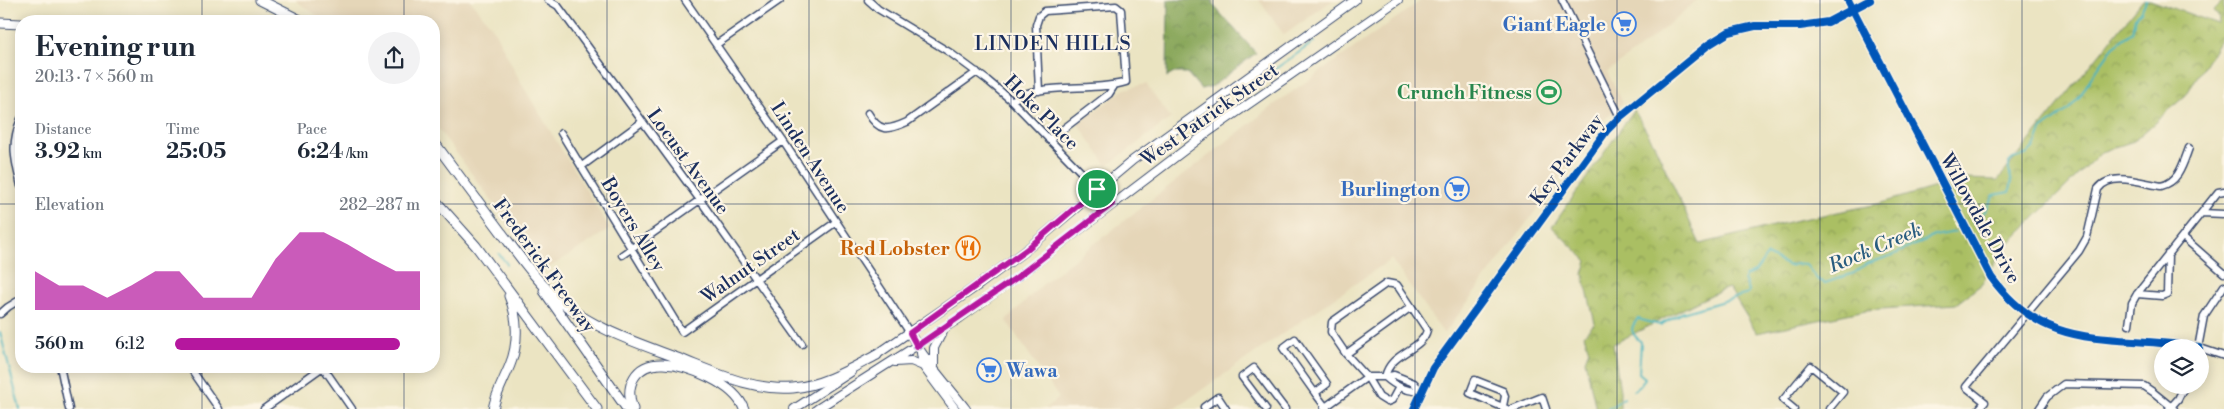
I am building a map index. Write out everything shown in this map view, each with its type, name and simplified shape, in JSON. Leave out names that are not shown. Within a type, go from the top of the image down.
[{"type":"highway","points":[[260,0],[290,15]]},
{"type":"highway","points":[[0,23],[15,23]]},
{"type":"highway","points":[[0,27],[11,23]]},
{"type":"highway","name":"Frederick Freeway","points":[[440,150],[502,233],[627,409]]},
{"type":"highway","points":[[440,206],[476,246],[597,409]]},
{"type":"highway","points":[[502,233],[549,292],[587,320],[616,335],[747,384],[781,388],[814,384],[832,379],[877,355]]},
{"type":"highway","points":[[492,409],[512,359],[516,342],[513,306],[505,284]]},
{"type":"highway","points":[[633,409],[629,392],[634,378],[645,368],[662,364],[681,368],[722,384],[739,398],[744,409]]},
{"type":"main road","name":"West Patrick Street","points":[[794,409],[910,333],[1026,250],[1146,150],[1356,0]]},
{"type":"main road","name":"West Patrick Street","points":[[817,409],[890,362],[919,349],[1207,133],[1398,0]]},
{"type":"main road","points":[[934,366],[934,348],[946,327]]},
{"type":"main road","points":[[910,333],[919,349],[966,409]]},
{"type":"main road","points":[[919,349],[924,366],[954,409]]},
{"type":"main road","points":[[890,362],[902,360],[924,366]]},
{"type":"street","name":"Locust Avenue","points":[[548,0],[558,6],[700,200],[802,344]]},
{"type":"street","name":"Linden Avenue","points":[[685,0],[784,141],[910,333]]},
{"type":"street","points":[[717,44],[780,0]]},
{"type":"street","name":"Hoke Place","points":[[868,0],[878,9],[949,52],[1012,100],[1112,204]]},
{"type":"street","points":[[1562,0],[1620,117]]},
{"type":"street","name":"Willowdale Drive","points":[[1848,0],[1991,277],[2006,296],[2027,315],[2060,332],[2106,340],[2154,341]]},
{"type":"street","name":"Key Parkway","points":[[1414,409],[1421,391],[1438,362],[1607,130],[1620,117],[1708,45],[1729,32],[1755,26],[1814,25],[1828,22],[1853,11],[1870,0]]},
{"type":"street","points":[[1012,100],[1018,95],[1039,91],[1114,86],[1126,82],[1121,10],[1116,6],[1073,8],[1045,11],[1039,16],[1036,25],[1039,91]]},
{"type":"street","points":[[868,112],[874,123],[880,128],[896,127],[907,122],[977,72]]},
{"type":"street","points":[[1049,140],[1110,94],[1114,86]]},
{"type":"street","points":[[582,166],[642,122]]},
{"type":"street","name":"Boyers Alley","points":[[561,133],[682,332]]},
{"type":"street","points":[[15,137],[13,151],[15,160]]},
{"type":"street","points":[[622,255],[784,141]]},
{"type":"street","points":[[1979,409],[1985,402],[1966,387],[2079,251],[2087,237],[2098,189],[2102,182],[2115,179],[2161,186],[2168,184],[2180,173],[2189,148]]},
{"type":"street","points":[[2129,325],[2132,304],[2137,294],[2218,192],[2224,191]]},
{"type":"street","points":[[2202,213],[2224,214]]},
{"type":"street","name":"Walnut Street","points":[[682,332],[836,222]]},
{"type":"street","points":[[2183,237],[2224,274]]},
{"type":"street","points":[[2137,294],[2162,296],[2167,294],[2168,254]]},
{"type":"street","points":[[1385,378],[1390,363],[1423,339],[1427,330],[1397,285],[1387,283],[1332,322],[1331,332],[1346,354],[1368,377],[1379,397],[1385,402],[1392,400],[1399,387]]},
{"type":"street","points":[[2200,339],[2204,316],[2224,286]]},
{"type":"street","points":[[0,314],[15,303]]},
{"type":"street","points":[[1346,354],[1411,307]]},
{"type":"street","points":[[1315,393],[1327,384],[1295,339],[1283,348],[1325,408],[1368,377],[1385,378],[1394,375],[1414,383],[1421,391]]},
{"type":"street","name":"Willowdale Drive","points":[[2209,351],[2224,356]]},
{"type":"street","points":[[1794,409],[1783,400],[1810,366],[1843,392],[1829,409]]},
{"type":"street","points":[[1266,409],[1242,377],[1254,368],[1285,409]]},
{"type":"street","points":[[61,373],[69,409]]},
{"type":"street","points":[[194,373],[220,409]]},
{"type":"street","points":[[264,409],[313,373]]},
{"type":"street","points":[[328,373],[352,409]]},
{"type":"street","points":[[1385,378],[1410,392],[1421,391]]},
{"type":"street","points":[[1475,380],[1503,391],[1505,408],[1470,393],[1475,380]]},
{"type":"street","points":[[2039,409],[2047,397],[2064,384],[2144,386],[2171,408],[2180,394]]},
{"type":"street","points":[[1512,409],[1542,397],[1546,409]]},
{"type":"street","points":[[1203,408],[1218,398],[1226,409]]},
{"type":"shaded area","points":[[470,0],[493,28],[521,83],[610,229],[544,271],[440,131],[440,15],[316,15],[296,1]]},
{"type":"shaded area","points":[[1259,0],[1333,0],[1284,35]]},
{"type":"shaded area","points":[[1422,0],[1697,0],[1655,36],[1607,72],[1623,102],[1600,124],[1444,334],[1391,259],[1174,409],[1045,409],[1059,398],[1006,320],[1045,282],[1279,101]]},
{"type":"shaded area","points":[[1146,84],[1171,118],[1107,166],[1078,123],[1125,89]]},
{"type":"green space","points":[[1168,0],[1213,0],[1213,5],[1256,53],[1213,86],[1201,89],[1187,73],[1174,73],[1167,77]]},
{"type":"green space","points":[[2143,0],[2150,0],[2218,24],[2219,18],[2214,10],[2224,0],[2224,33],[2186,95],[2134,141],[2101,152],[2003,249],[1982,284],[1956,304],[1866,310],[1757,333],[1729,288],[1719,291],[1613,344],[1620,391],[1620,409],[1596,409],[1585,360],[1589,350],[1584,335],[1595,323],[1583,274],[1587,261],[1552,227],[1634,110],[1655,146],[1700,244],[1793,221],[1878,204],[1963,179],[1998,180]]},
{"type":"waterway","name":"Rock Creek","points":[[1974,222],[1986,210],[1994,195],[2009,192],[2012,183],[2009,163],[2013,159],[2028,154],[2034,148],[2041,130],[2068,110],[2079,98],[2113,47],[2132,32],[2135,17],[2141,12],[2146,0]]},
{"type":"waterway","points":[[1265,76],[1314,42]]},
{"type":"waterway","name":"Rock Creek","points":[[1634,390],[1641,385],[1645,378],[1639,373],[1641,342],[1632,331],[1638,319],[1660,325],[1682,313],[1748,294],[1745,276],[1755,272],[1767,255],[1789,266],[1796,264],[1806,265],[1817,279],[1825,283],[1854,273],[1866,264],[1893,255],[1934,236],[1955,232]]},
{"type":"waterway","points":[[499,254],[507,264]]},
{"type":"waterway","points":[[0,332],[20,409]]},
{"type":"waterway","name":"Rock Creek","points":[[1608,409],[1624,398]]},
{"type":"cycle path","points":[[1848,0],[1991,277],[2013,302],[2036,320],[2060,330],[2086,337],[2154,343]]},
{"type":"cycle path","points":[[1414,409],[1433,368],[1607,130],[1620,117],[1708,45],[1729,32],[1755,26],[1800,26],[1828,22],[1870,0]]},
{"type":"cycle path","points":[[917,346],[1016,278],[1112,204]]},
{"type":"place","name":"Giant Eagle","points":[[1624,24]]},
{"type":"place","name":"Crunch Fitness","points":[[1549,92]]},
{"type":"place","name":"Burlington","points":[[1457,189]]},
{"type":"place","name":"Red Lobster","points":[[968,248]]},
{"type":"place","name":"Wawa","points":[[989,370]]},
{"type":"district","name":"LINDEN HILLS","points":[[1053,43]]},
{"type":"route","points":[[1097,189],[1112,204],[1016,278],[917,346],[910,333],[1026,250],[1097,189]]}]
